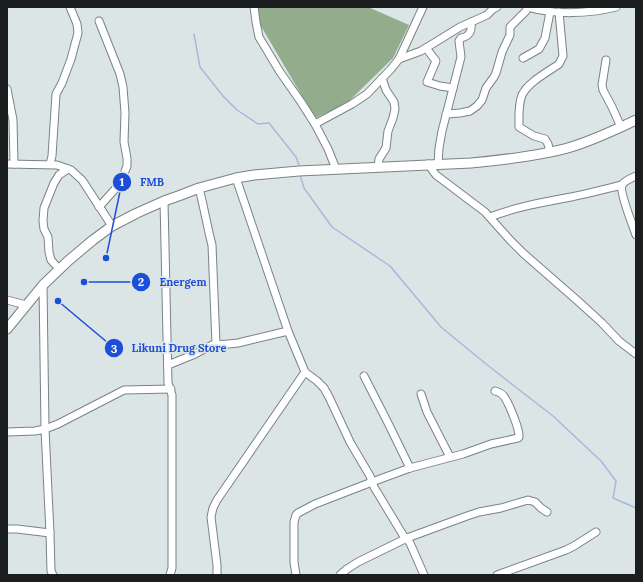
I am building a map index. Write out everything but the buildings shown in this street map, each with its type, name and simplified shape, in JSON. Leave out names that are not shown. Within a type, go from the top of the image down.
[{"type":"main road","points":[[7,329],[43,285],[59,269],[112,226],[164,201],[199,188],[236,178],[299,171],[489,161],[550,152],[584,142],[636,120]]},
{"type":"street","points":[[50,164],[52,156],[56,94],[71,59],[78,33],[77,24],[70,7]]},
{"type":"street","points":[[254,7],[259,37],[314,124],[328,149],[336,169]]},
{"type":"street","points":[[314,124],[352,104],[366,94],[391,69],[399,58],[423,7]]},
{"type":"street","points":[[399,58],[421,51],[460,27],[487,15],[497,7]]},
{"type":"street","points":[[446,114],[470,111],[482,100],[486,88],[496,73],[502,52],[510,35],[510,27],[526,11],[527,7],[550,12],[559,12],[593,11],[616,7]]},
{"type":"street","points":[[523,58],[539,49],[545,38],[550,12]]},
{"type":"street","points":[[550,152],[545,139],[534,136],[519,127],[519,112],[523,94],[527,87],[562,61],[563,51],[559,12]]},
{"type":"street","points":[[99,21],[120,74],[123,87],[125,123],[124,142],[127,166],[122,179],[116,188],[99,207]]},
{"type":"street","points":[[438,164],[439,143],[460,57],[459,41],[461,38],[468,36],[470,33],[472,29],[471,22]]},
{"type":"street","points":[[426,48],[436,61],[428,82],[453,88]]},
{"type":"street","points":[[606,60],[602,85],[603,90],[621,127]]},
{"type":"street","points":[[378,167],[379,159],[386,148],[388,131],[395,109],[394,102],[386,90],[382,78]]},
{"type":"street","points":[[7,89],[13,120],[10,164],[50,164],[68,169],[82,180],[112,226]]},
{"type":"street","points":[[428,164],[436,175],[485,212],[523,253],[579,302],[619,341],[636,354]]},
{"type":"street","points":[[59,269],[51,260],[49,252],[48,237],[44,229],[43,221],[44,208],[54,183],[59,175],[68,169]]},
{"type":"street","points":[[490,217],[518,208],[622,185],[636,176]]},
{"type":"street","points":[[236,178],[288,331],[306,372],[324,388],[374,487],[403,535],[410,543],[424,575]]},
{"type":"street","points":[[622,185],[623,195],[636,235]]},
{"type":"street","points":[[199,188],[212,245],[216,344]]},
{"type":"street","points":[[164,201],[168,383],[172,394],[172,568],[170,575]]},
{"type":"street","points":[[43,285],[45,429],[52,574]]},
{"type":"street","points":[[7,300],[26,305]]},
{"type":"street","points":[[168,365],[195,354],[208,346],[238,343],[288,331]]},
{"type":"street","points":[[217,575],[211,517],[212,508],[306,372]]},
{"type":"street","points":[[364,376],[410,468]]},
{"type":"street","points":[[7,432],[35,432],[45,429],[58,424],[124,390],[171,389]]},
{"type":"street","points":[[296,575],[294,562],[294,522],[296,515],[315,504],[410,468],[491,444],[518,438],[520,434],[518,427],[506,398],[502,394],[495,391]]},
{"type":"street","points":[[421,394],[450,457]]},
{"type":"street","points":[[340,575],[358,562],[407,538],[479,512],[501,508],[528,500],[535,502],[547,512]]},
{"type":"street","points":[[7,529],[50,533]]},
{"type":"street","points":[[497,575],[566,550],[596,532]]},
{"type":"green space","points":[[258,7],[368,7],[409,25],[393,58],[346,104],[315,118],[258,21]]},
{"type":"waterway","points":[[194,34],[200,67],[223,96],[237,110],[258,124],[269,123],[296,157],[299,165]]},
{"type":"waterway","points":[[300,175],[304,188],[332,227],[390,266],[441,327],[553,416],[601,461],[616,481],[613,498],[636,508]]},
{"type":"place","name":"FMB","points":[[106,258]]},
{"type":"place","name":"Energem","points":[[84,282]]},
{"type":"place","name":"Likuni Drug Store","points":[[58,301]]}]
